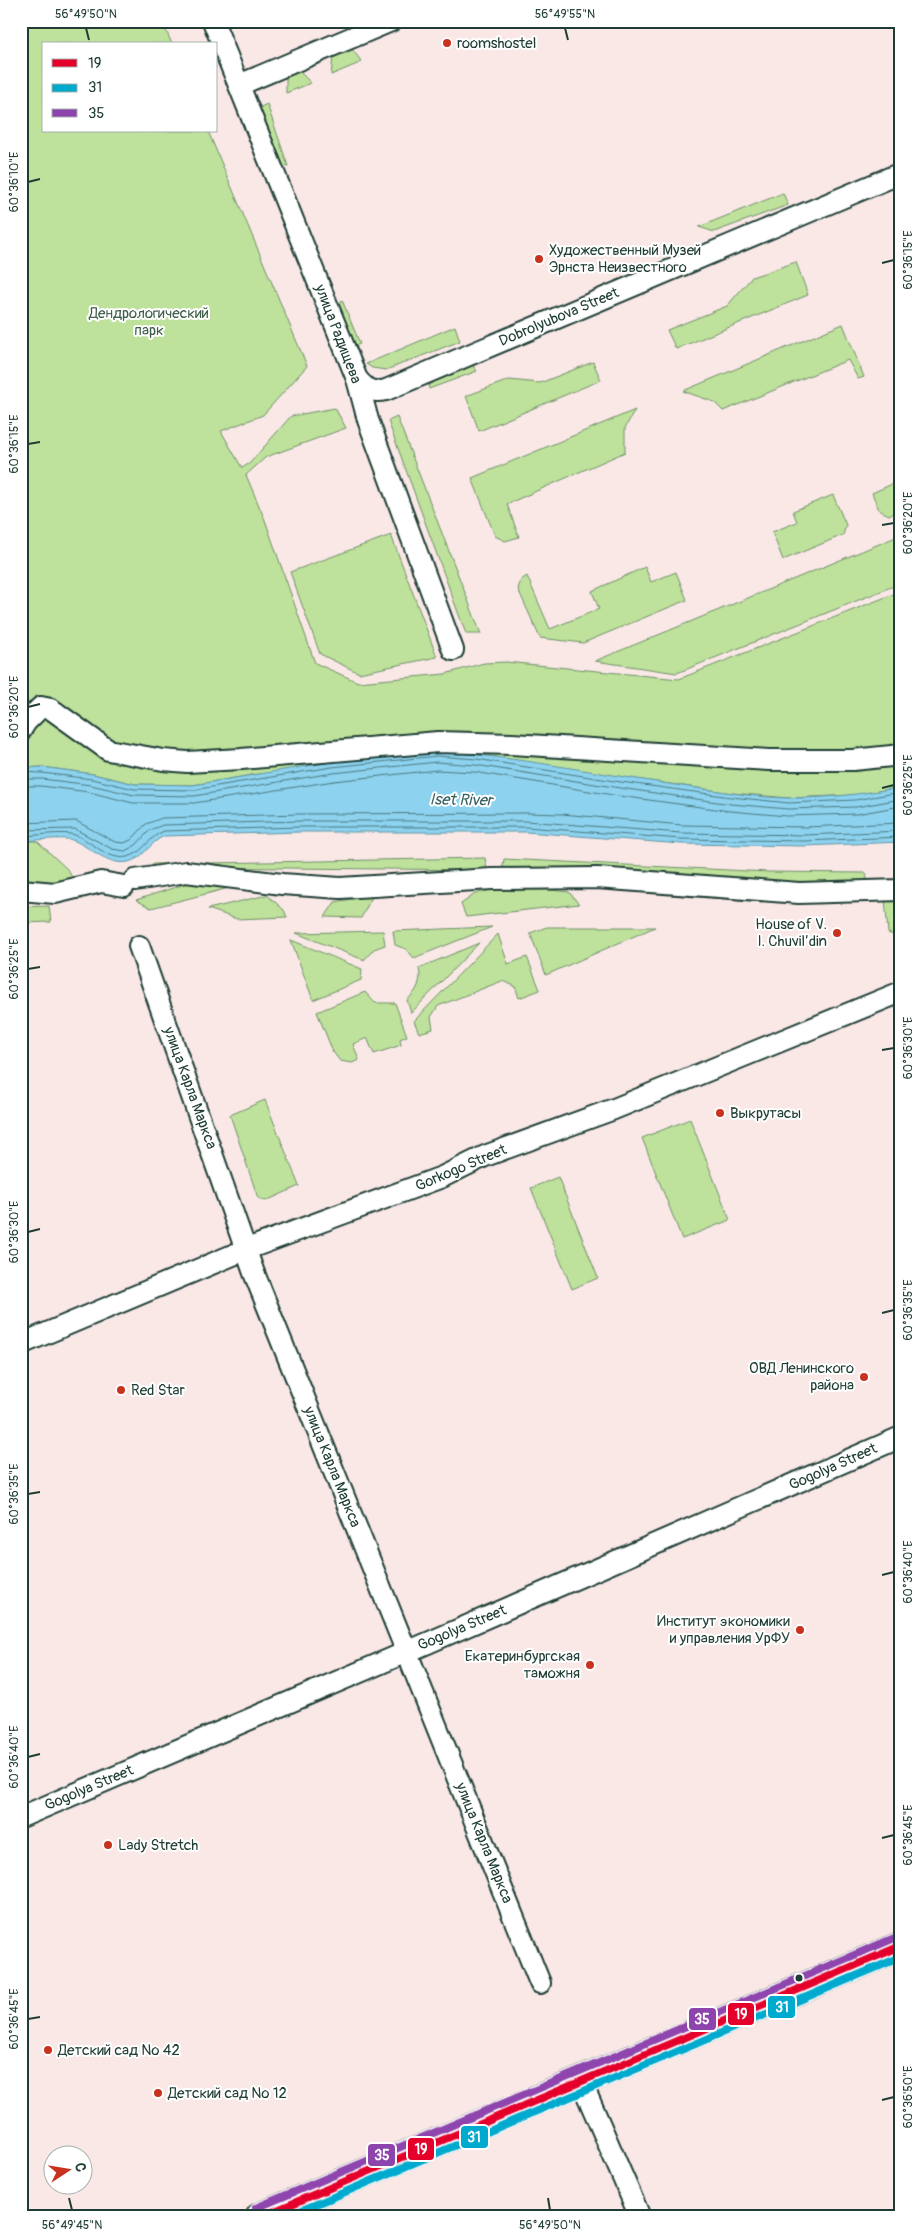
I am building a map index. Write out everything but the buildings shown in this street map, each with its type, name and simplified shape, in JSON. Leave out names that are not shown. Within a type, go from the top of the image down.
[{"type":"main road","points":[[260,2217],[901,1946]]},
{"type":"street","name":"улица Радищева","points":[[213,21],[357,379],[368,420],[453,650]]},
{"type":"street","points":[[239,85],[391,21]]},
{"type":"street","name":"Dobrolyubova Street","points":[[357,379],[367,390],[376,392],[386,390],[901,173]]},
{"type":"street","points":[[21,730],[41,707],[51,708],[108,750],[163,760],[187,762],[438,742],[512,744],[769,760],[853,760],[901,755]]},
{"type":"street","points":[[21,890],[54,893],[101,882],[129,883],[186,872],[282,884],[340,888],[492,879],[597,878],[799,893],[901,890]]},
{"type":"street","name":"улица Карла Маркса","points":[[139,946],[247,1249],[254,1274],[540,1983]]},
{"type":"street","name":"Gorkogo Street","points":[[21,1344],[247,1249],[442,1177],[485,1156],[614,1109],[901,992]]},
{"type":"street","name":"Gogolya Street","points":[[21,1817],[407,1652],[901,1437]]},
{"type":"street","points":[[581,2081],[640,2217]]},
{"type":"green space","name":"Дендрологический парк","points":[[21,21],[162,21],[171,42],[42,42],[42,132],[208,132],[307,366],[263,415],[221,431],[242,468],[250,463],[291,416],[335,408],[346,428],[266,457],[246,475],[265,520],[315,663],[358,682],[445,674],[484,663],[506,662],[679,679],[901,591],[901,787],[855,795],[789,798],[732,793],[476,754],[258,774],[193,785],[135,784],[93,774],[42,767],[21,768]]},
{"type":"green space","points":[[351,48],[362,62],[331,75],[333,56]]},
{"type":"green space","points":[[299,71],[311,83],[286,93],[286,78]]},
{"type":"green space","points":[[267,104],[288,166],[272,168],[250,112]]},
{"type":"green space","points":[[783,193],[788,205],[714,232],[699,227]]},
{"type":"green space","points":[[796,262],[808,295],[676,349],[667,330],[727,306],[752,277]]},
{"type":"green space","points":[[342,300],[360,344],[345,350],[330,314]]},
{"type":"green space","points":[[843,324],[864,377],[858,379],[848,360],[723,411],[714,402],[683,391]]},
{"type":"green space","points":[[455,326],[460,341],[386,370],[372,368],[366,364]]},
{"type":"green space","points":[[470,362],[477,371],[429,389],[427,378]]},
{"type":"green space","points":[[593,362],[601,380],[479,431],[466,396],[509,380],[540,383]]},
{"type":"green space","points":[[635,410],[625,428],[625,452],[507,504],[519,537],[505,541],[495,536],[472,478]]},
{"type":"green space","points":[[397,417],[481,634],[466,634],[388,421]]},
{"type":"green space","points":[[901,464],[901,511],[889,515],[879,510],[872,493],[899,481],[894,467]]},
{"type":"green space","points":[[833,495],[846,525],[843,535],[783,560],[772,532],[797,522],[793,511]]},
{"type":"green space","points":[[391,535],[437,657],[359,673],[320,654],[290,572]]},
{"type":"green space","points":[[901,535],[901,583],[677,673],[595,661]]},
{"type":"green space","points":[[645,567],[651,582],[676,572],[687,600],[583,643],[540,638],[518,589],[521,580],[527,576],[550,629],[599,609],[592,591]]},
{"type":"green space","points":[[21,841],[37,841],[68,870],[83,899],[21,901]]},
{"type":"green space","points":[[485,858],[487,870],[183,867],[150,873],[153,864]]},
{"type":"green space","points":[[504,859],[769,872],[866,873],[868,884],[502,872]]},
{"type":"green space","points":[[191,882],[241,885],[151,908],[136,900]]},
{"type":"green space","points":[[508,885],[569,892],[579,904],[466,917],[461,904],[475,894]]},
{"type":"green space","points":[[267,895],[284,910],[287,917],[237,919],[208,909]]},
{"type":"green space","points":[[373,895],[361,918],[325,917],[335,902]]},
{"type":"green space","points":[[897,898],[899,912],[901,912],[901,938],[888,933],[885,899]]},
{"type":"green space","points":[[49,906],[51,922],[21,923],[21,907]]},
{"type":"green space","points":[[492,927],[414,958],[406,949],[395,945],[393,931]]},
{"type":"green space","points":[[547,927],[655,927],[546,975],[530,933]]},
{"type":"green space","points":[[383,931],[385,945],[374,949],[364,960],[296,933]]},
{"type":"green space","points":[[498,934],[508,964],[527,957],[540,990],[519,998],[515,986],[502,981],[438,1006],[431,1017],[433,1029],[419,1033],[414,1021]]},
{"type":"green space","points":[[291,940],[362,969],[361,980],[313,1000]]},
{"type":"green space","points":[[479,943],[411,1013],[407,1000],[418,986],[419,968]]},
{"type":"green space","points":[[365,992],[375,1003],[395,1003],[407,1036],[400,1039],[401,1045],[374,1054],[367,1038],[353,1044],[359,1060],[352,1063],[340,1061],[333,1052],[317,1012]]},
{"type":"green space","points":[[265,1100],[299,1186],[266,1201],[258,1198],[230,1115]]},
{"type":"green space","points":[[690,1119],[730,1220],[682,1239],[642,1138]]},
{"type":"green space","points":[[558,1177],[598,1278],[572,1289],[531,1188]]},
{"type":"water","name":"Iset River","points":[[436,751],[531,762],[765,797],[791,798],[860,794],[901,787],[901,842],[805,846],[681,844],[526,832],[300,832],[165,836],[134,860],[121,863],[100,856],[75,841],[57,839],[21,841],[21,768],[42,767],[93,774],[135,784],[193,785],[331,762]]},
{"type":"transit line","name":"35","points":[[256,2208],[897,1937]]},
{"type":"transit line","name":"19","points":[[261,2217],[901,1946]]},
{"type":"transit line","name":"31","points":[[286,2217],[901,1957]]},
{"type":"place","name":"roomshostel","points":[[447,43]]},
{"type":"place","name":"Художественный Музей Эрнста Неизвестного","points":[[539,259]]},
{"type":"place","name":"House of V. I. Chuvil’din","points":[[837,933]]},
{"type":"place","name":"Выкрутасы","points":[[720,1113]]},
{"type":"place","name":"ОВД Ленинского района","points":[[864,1377]]},
{"type":"place","name":"Red Star","points":[[121,1390]]},
{"type":"place","name":"Институт экономики и управления УрФУ","points":[[800,1630]]},
{"type":"place","name":"Екатеринбургская таможня","points":[[590,1665]]},
{"type":"place","name":"Lady Stretch","points":[[108,1845]]},
{"type":"place","name":"Детский сад № 42","points":[[48,2050]]},
{"type":"place","name":"Детский сад № 12","points":[[158,2093]]}]
